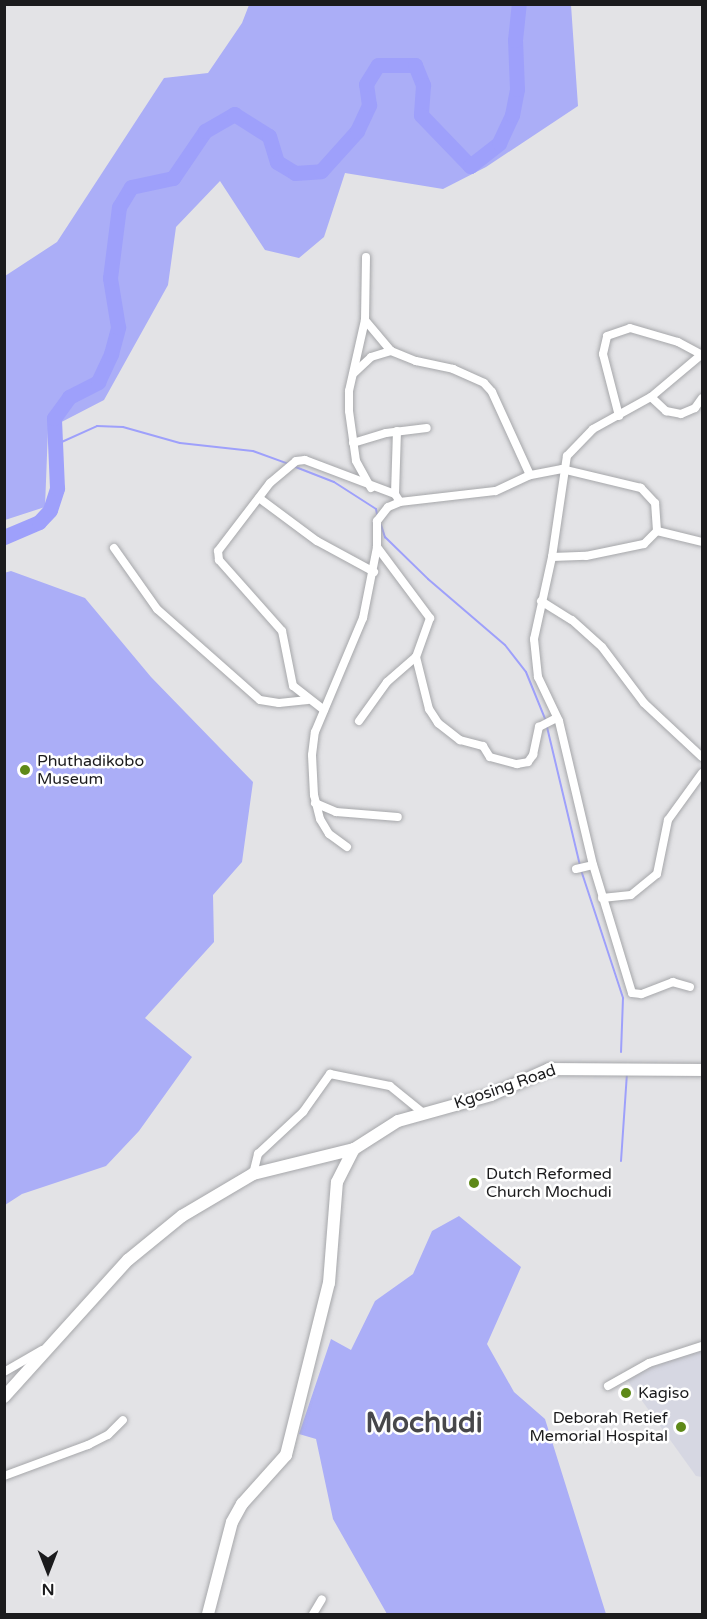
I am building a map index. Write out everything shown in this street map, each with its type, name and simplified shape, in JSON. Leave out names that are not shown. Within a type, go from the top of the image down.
[{"type":"street","points":[[366,257],[365,320],[349,391],[353,443],[361,473],[371,488]]},
{"type":"street","points":[[365,320],[391,351]]},
{"type":"street","points":[[619,416],[603,354],[607,336],[630,328],[678,342],[702,355],[651,397],[578,441],[562,469],[552,557],[541,601],[534,658],[538,678],[554,719],[590,866],[632,993],[641,993],[673,982],[690,987]]},
{"type":"street","points":[[354,373],[370,357],[391,351],[476,377],[492,392],[530,475]]},
{"type":"street","points":[[651,397],[666,411],[681,414],[695,408],[702,398]]},
{"type":"street","points":[[353,443],[397,431],[427,428]]},
{"type":"street","points":[[347,847],[329,834],[315,803],[312,755],[324,710],[363,618],[374,572],[377,547],[376,521],[397,498],[397,431]]},
{"type":"street","points":[[324,710],[308,700],[291,682],[282,631],[218,557],[219,548],[288,464],[305,460],[397,498],[495,491],[530,475],[562,469],[641,488],[655,503],[657,531],[644,544],[618,551],[552,557]]},
{"type":"street","points":[[259,498],[317,541],[374,572]]},
{"type":"street","points":[[657,531],[702,542]]},
{"type":"street","points":[[358,721],[387,682],[416,657],[430,618],[377,547]]},
{"type":"street","points":[[114,548],[157,609],[260,700],[279,703],[308,700]]},
{"type":"street","points":[[541,601],[572,620],[602,646],[644,703],[702,757]]},
{"type":"street","points":[[416,657],[429,709],[438,723],[451,735],[483,746],[490,757],[518,764],[528,762],[541,725],[554,719]]},
{"type":"street","points":[[602,898],[631,895],[657,874],[669,820],[702,773]]},
{"type":"street","points":[[315,803],[336,812],[398,817]]},
{"type":"street","points":[[576,869],[590,866]]},
{"type":"street","name":"Kgosing Road","points":[[354,1149],[378,1131],[422,1112],[477,1100],[538,1072],[562,1067],[702,1070]]},
{"type":"street","points":[[253,1174],[258,1154],[303,1112],[330,1074],[390,1086],[422,1112]]},
{"type":"street","points":[[4,1397],[45,1348],[128,1260],[182,1216],[253,1174],[354,1149]]},
{"type":"street","points":[[208,1614],[232,1522],[242,1504],[286,1455],[329,1283],[337,1182],[354,1149]]},
{"type":"street","points":[[608,1386],[649,1364],[702,1347]]},
{"type":"street","points":[[4,1372],[45,1348]]},
{"type":"street","points":[[4,1476],[87,1445],[108,1435],[123,1420]]},
{"type":"street","points":[[313,1614],[322,1599]]},
{"type":"shaded area","points":[[249,5],[571,5],[578,106],[486,167],[443,189],[345,173],[324,237],[299,258],[265,250],[220,181],[176,227],[168,285],[104,400],[48,429],[45,507],[5,520],[5,276],[57,242],[164,78],[208,73],[242,23]]},
{"type":"shaded area","points":[[11,571],[85,598],[151,677],[253,782],[242,862],[213,895],[214,942],[145,1018],[192,1057],[139,1131],[106,1166],[22,1194],[5,1205],[4,573]]},
{"type":"shaded area","points":[[459,1216],[521,1267],[487,1344],[514,1392],[545,1419],[606,1614],[387,1614],[333,1519],[316,1439],[299,1434],[331,1339],[351,1350],[375,1301],[413,1274],[432,1231]]},
{"type":"shaded area","name":"Deborah Retief Memorial Hospital","points":[[702,1346],[702,1477],[696,1476],[625,1377]]},
{"type":"waterway","points":[[4,537],[39,522],[50,510],[57,488],[54,418],[69,397],[98,382],[111,354],[118,327],[110,278],[119,207],[131,187],[173,178],[205,131],[234,114],[269,136],[277,162],[295,173],[321,171],[357,131],[369,105],[366,84],[378,65],[415,65],[423,85],[421,115],[470,166],[499,143],[512,115],[517,89],[515,40],[519,4]]},
{"type":"waterway","points":[[55,445],[97,426],[123,427],[180,443],[253,451],[288,464]]},
{"type":"waterway","points":[[293,466],[334,482],[376,509],[377,514]]},
{"type":"waterway","points":[[381,525],[385,537],[428,579],[505,645],[526,672],[546,721]]},
{"type":"waterway","points":[[547,727],[581,870],[623,998],[621,1052]]},
{"type":"waterway","points":[[621,1161],[627,1074]]},
{"type":"place","name":"Phuthadikobo Museum","points":[[25,770]]},
{"type":"place","name":"Dutch Reformed Church Mochudi","points":[[474,1183]]},
{"type":"place","name":"Kagiso","points":[[626,1393]]},
{"type":"place","name":"Deborah Retief Memorial Hospital","points":[[681,1427]]},
{"type":"district","name":"Mochudi","points":[[424,1423]]}]
